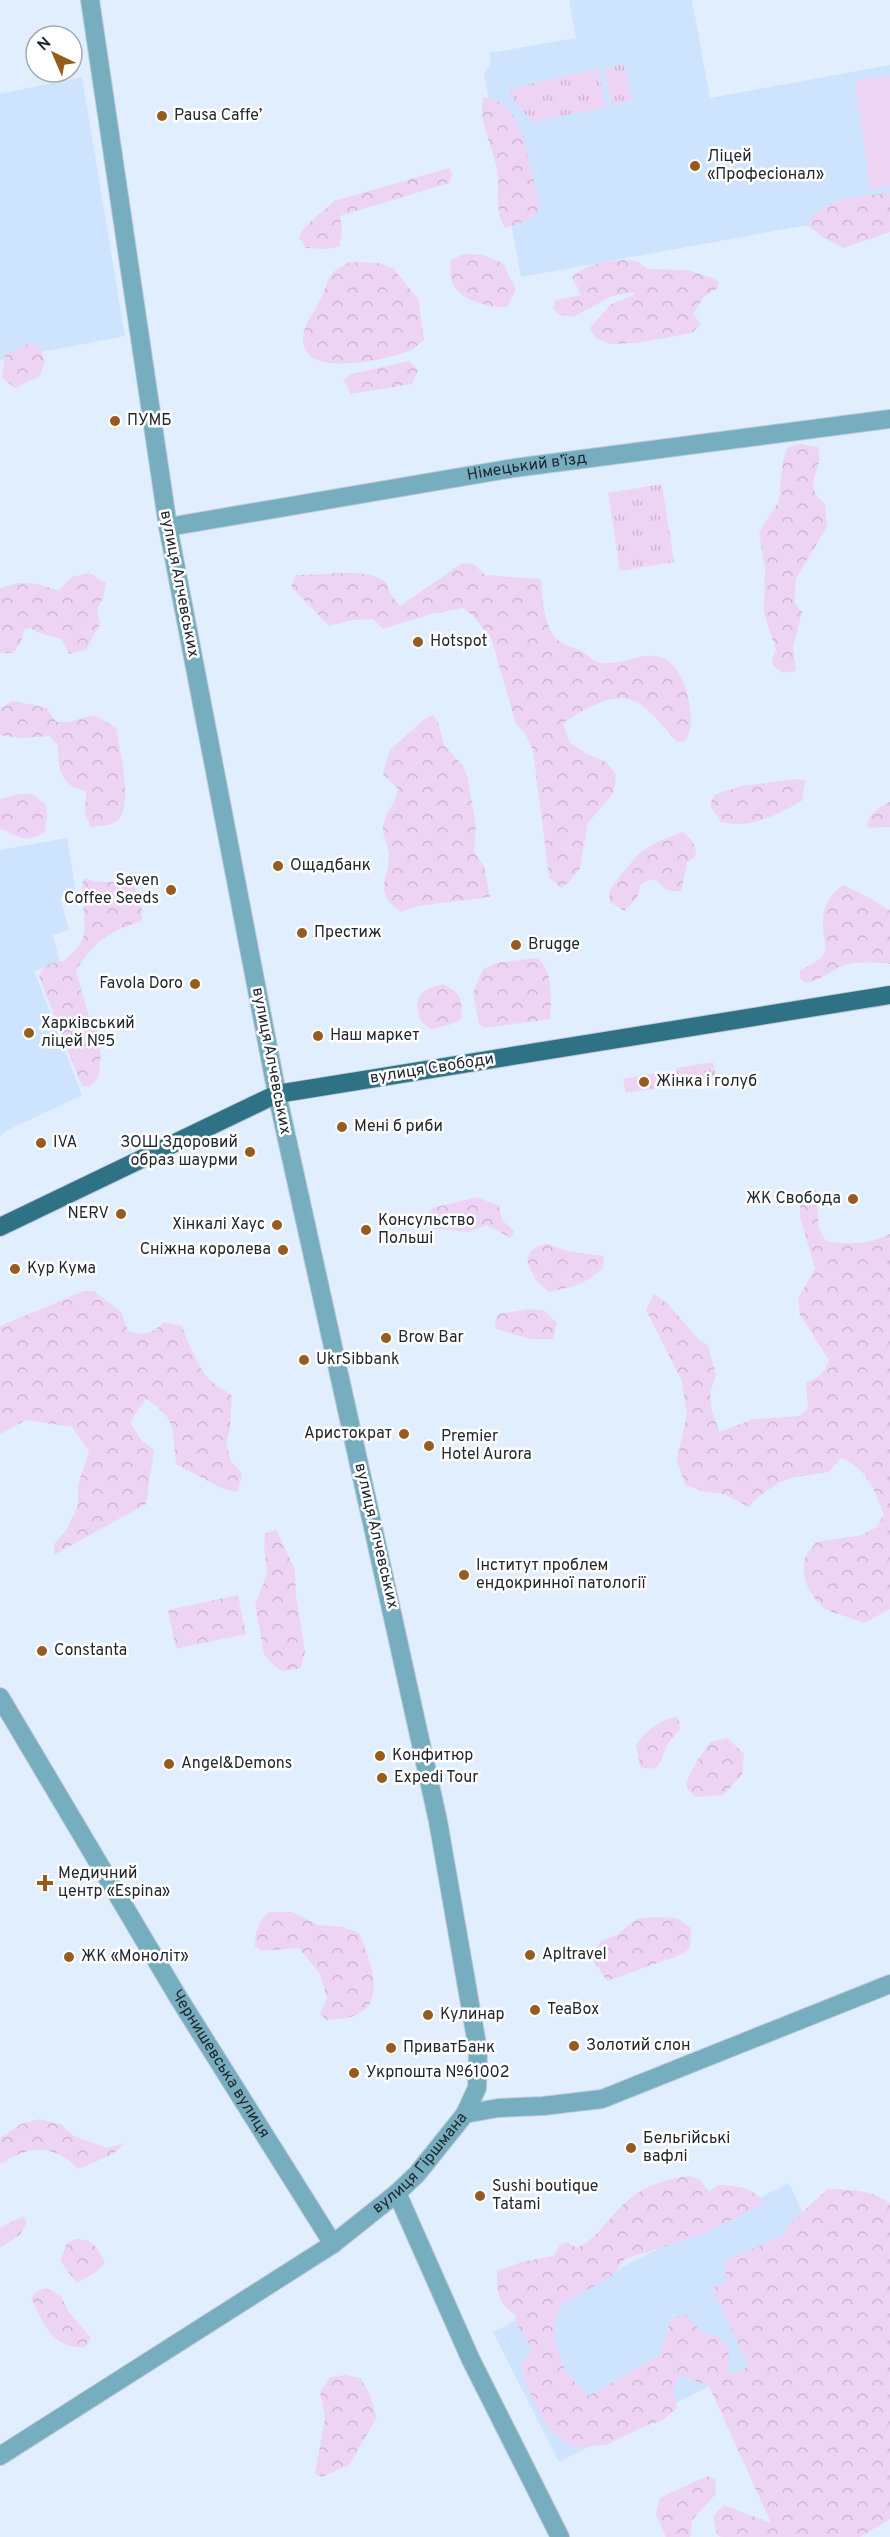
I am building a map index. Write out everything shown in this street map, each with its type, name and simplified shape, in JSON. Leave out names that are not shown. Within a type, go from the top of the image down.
[{"type":"main road","name":"вулиця Свободи","points":[[0,1227],[277,1094],[890,995]]},
{"type":"street","name":"вулиця Алчевських","points":[[90,0],[168,527],[277,1094],[438,1821],[478,2056],[477,2088],[465,2114]]},
{"type":"street","name":"Німецький в’їзд","points":[[168,527],[514,468],[890,419]]},
{"type":"street","name":"Чернишевська вулиця","points":[[0,1697],[178,1997],[333,2244]]},
{"type":"street","name":"вулиця Гіршмана","points":[[0,2456],[333,2244],[417,2174],[465,2114],[498,2108],[543,2106],[602,2099],[890,1984]]},
{"type":"street","points":[[397,2193],[471,2360],[560,2537]]},
{"type":"shaded area","name":"Ліцей «Професіонал»","points":[[569,0],[692,0],[710,98],[890,65],[890,210],[521,277],[484,74],[491,64],[489,53],[576,38]]},
{"type":"shaded area","points":[[48,84],[83,84],[125,336],[0,360],[0,94]]},
{"type":"shaded area","name":"Харківський ліцей №5","points":[[67,838],[76,893],[60,897],[69,930],[53,935],[60,963],[34,971],[82,1095],[0,1136],[0,850]]},
{"type":"shaded area","points":[[789,2183],[815,2241],[749,2366],[559,2462],[493,2332]]},
{"type":"green space","points":[[624,64],[632,101],[612,105],[604,69]]},
{"type":"green space","points":[[598,69],[606,107],[533,122],[517,105],[508,89]]},
{"type":"green space","points":[[890,76],[890,186],[870,189],[855,80]]},
{"type":"green space","points":[[483,97],[504,105],[517,122],[540,206],[533,218],[505,228],[498,206],[497,169],[482,115]]},
{"type":"green space","points":[[449,168],[453,174],[449,183],[340,216],[342,228],[340,246],[327,249],[306,248],[299,238],[309,223],[334,201]]},
{"type":"green space","points":[[890,193],[890,232],[843,248],[824,238],[807,225],[813,216],[832,203],[856,197]]},
{"type":"green space","points":[[463,254],[483,255],[503,263],[516,289],[507,307],[475,302],[455,288],[451,279],[450,261]]},
{"type":"green space","points":[[623,260],[637,261],[648,269],[687,270],[718,281],[718,288],[704,297],[693,314],[701,324],[692,333],[637,343],[611,344],[597,339],[589,329],[611,304],[634,295],[634,292],[612,296],[573,317],[558,314],[553,308],[556,300],[581,295],[572,277],[578,272],[596,264]]},
{"type":"green space","points":[[351,262],[379,263],[393,268],[418,299],[424,340],[411,350],[366,362],[348,364],[317,360],[307,352],[303,340],[307,323],[331,276]]},
{"type":"green space","points":[[28,344],[39,345],[45,361],[40,376],[15,388],[2,378],[5,355]]},
{"type":"green space","points":[[409,361],[418,370],[412,384],[351,394],[343,380],[351,374]]},
{"type":"green space","points":[[801,444],[818,447],[820,455],[813,483],[818,496],[825,504],[827,527],[796,578],[794,602],[802,612],[793,648],[796,671],[783,673],[773,665],[772,658],[776,650],[764,614],[765,569],[759,532],[779,501],[783,460],[788,447]]},
{"type":"green space","points":[[662,484],[674,562],[620,571],[608,493]]},
{"type":"green space","points":[[462,563],[474,564],[485,575],[541,579],[543,603],[549,628],[561,642],[580,650],[600,663],[645,656],[665,659],[679,674],[688,697],[691,722],[685,741],[677,742],[649,711],[625,699],[613,699],[599,703],[563,723],[570,743],[606,762],[616,774],[614,792],[588,823],[580,868],[561,888],[549,877],[533,750],[525,733],[516,724],[491,638],[474,617],[463,608],[431,614],[383,629],[373,619],[353,620],[329,626],[291,587],[296,575],[365,574],[386,582],[390,593],[400,606]]},
{"type":"green space","points":[[89,573],[106,583],[103,598],[97,609],[100,624],[86,650],[69,654],[61,639],[30,628],[24,630],[21,642],[13,653],[0,653],[0,589],[14,584],[29,583],[58,591],[72,577]]},
{"type":"green space","points":[[13,701],[47,708],[56,722],[68,722],[94,715],[116,727],[125,794],[121,817],[109,825],[91,828],[85,814],[86,791],[71,785],[62,775],[58,745],[50,736],[20,738],[0,735],[0,708]]},
{"type":"green space","points":[[433,715],[438,722],[444,745],[462,765],[467,775],[476,825],[474,852],[484,866],[490,897],[418,906],[401,912],[392,905],[384,892],[389,854],[383,827],[398,789],[383,774],[390,750],[423,720]]},
{"type":"green space","points":[[805,780],[802,800],[763,820],[742,824],[721,822],[710,806],[714,795],[741,786]]},
{"type":"green space","points":[[20,794],[33,794],[46,805],[47,817],[44,833],[36,837],[26,839],[0,829],[0,799]]},
{"type":"green space","points":[[890,802],[890,827],[869,828],[867,825],[872,814]]},
{"type":"green space","points":[[682,832],[692,842],[696,855],[687,863],[681,892],[667,890],[655,880],[650,880],[641,884],[637,898],[624,911],[610,902],[609,893],[613,885],[639,853],[657,842]]},
{"type":"green space","points":[[84,878],[101,882],[134,883],[142,909],[142,921],[104,938],[90,951],[76,970],[88,1014],[97,1031],[101,1055],[98,1078],[90,1087],[82,1086],[39,976],[44,967],[67,959],[81,943],[84,928],[82,892]]},
{"type":"green space","points":[[843,885],[890,911],[890,964],[870,962],[849,964],[822,978],[805,983],[800,978],[800,971],[821,958],[826,950],[823,923],[826,907],[829,899]]},
{"type":"green space","points":[[537,958],[549,978],[550,1019],[484,1028],[479,1024],[473,993],[483,969],[496,963]]},
{"type":"green space","points":[[443,984],[458,994],[461,1019],[449,1025],[431,1029],[421,1021],[417,1006],[418,1000],[424,992]]},
{"type":"green space","points":[[713,1062],[716,1076],[678,1083],[676,1068]]},
{"type":"green space","points":[[661,1072],[663,1087],[626,1093],[623,1079]]},
{"type":"green space","points":[[809,1189],[816,1189],[819,1229],[826,1241],[858,1243],[890,1234],[890,1609],[864,1623],[824,1608],[810,1591],[804,1576],[804,1568],[807,1553],[816,1542],[862,1535],[877,1527],[884,1514],[868,1481],[857,1467],[841,1458],[829,1472],[795,1477],[780,1482],[759,1496],[749,1507],[724,1494],[706,1492],[685,1485],[677,1460],[687,1413],[681,1379],[646,1310],[654,1294],[667,1303],[700,1341],[708,1345],[716,1375],[710,1393],[712,1411],[719,1432],[754,1419],[799,1416],[808,1408],[806,1383],[820,1374],[829,1360],[800,1315],[798,1299],[815,1268],[800,1217],[800,1195]]},
{"type":"green space","points":[[477,1197],[499,1206],[502,1220],[514,1231],[511,1238],[487,1225],[468,1232],[432,1228],[426,1218],[432,1208]]},
{"type":"green space","points":[[548,1244],[568,1251],[604,1256],[603,1268],[578,1284],[549,1292],[535,1279],[527,1261],[530,1252],[538,1246]]},
{"type":"green space","points":[[84,1291],[94,1291],[121,1312],[128,1331],[139,1334],[148,1333],[165,1322],[182,1326],[203,1372],[212,1382],[232,1396],[230,1429],[226,1444],[231,1461],[242,1474],[238,1492],[221,1488],[176,1464],[172,1426],[164,1413],[146,1399],[130,1422],[141,1440],[154,1450],[146,1504],[54,1555],[54,1544],[68,1528],[78,1505],[78,1485],[89,1451],[72,1427],[26,1420],[0,1434],[0,1326]]},
{"type":"green space","points":[[528,1309],[545,1311],[557,1323],[553,1339],[530,1339],[496,1329],[495,1320],[499,1314]]},
{"type":"green space","points":[[276,1529],[295,1570],[296,1596],[305,1651],[301,1668],[284,1671],[277,1668],[264,1654],[255,1605],[267,1574],[265,1534]]},
{"type":"green space","points":[[238,1595],[246,1634],[176,1649],[168,1610]]},
{"type":"green space","points":[[678,1717],[680,1729],[665,1749],[660,1763],[648,1769],[640,1767],[636,1744],[654,1726]]},
{"type":"green space","points":[[728,1738],[744,1754],[742,1775],[723,1795],[695,1797],[686,1787],[693,1769],[710,1742]]},
{"type":"green space","points":[[269,1912],[292,1912],[318,1925],[344,1927],[360,1934],[371,1966],[374,1990],[372,2000],[366,2008],[356,2015],[342,2019],[327,2020],[320,2014],[327,1998],[320,1974],[299,1948],[261,1951],[255,1946],[258,1927]]},
{"type":"green space","points":[[677,1918],[691,1928],[690,1948],[683,1954],[607,1981],[594,1961],[596,1947],[602,1941],[618,1934],[636,1919]]},
{"type":"green space","points":[[39,2119],[62,2125],[74,2136],[107,2148],[126,2143],[113,2154],[79,2169],[66,2158],[47,2150],[24,2152],[0,2164],[0,2138],[21,2124]]},
{"type":"green space","points":[[690,2176],[701,2181],[709,2192],[719,2185],[739,2187],[754,2193],[765,2203],[703,2234],[625,2259],[611,2277],[562,2304],[556,2316],[554,2333],[565,2371],[588,2396],[660,2355],[671,2319],[685,2314],[702,2332],[718,2337],[729,2347],[730,2375],[749,2366],[712,2288],[726,2281],[725,2261],[780,2237],[794,2219],[828,2189],[860,2191],[884,2199],[890,2204],[890,2519],[860,2537],[721,2537],[717,2534],[713,2516],[724,2505],[771,2523],[709,2386],[679,2375],[673,2393],[677,2408],[662,2421],[647,2425],[606,2445],[571,2447],[548,2428],[540,2415],[524,2379],[522,2364],[532,2349],[518,2326],[515,2315],[509,2311],[499,2296],[497,2271],[522,2262],[553,2256],[560,2245],[567,2242],[577,2248],[591,2239],[631,2197],[664,2181]]},
{"type":"green space","points":[[23,2216],[27,2222],[20,2235],[0,2248],[0,2228]]},
{"type":"green space","points":[[76,2239],[87,2240],[91,2243],[98,2249],[105,2263],[97,2271],[77,2283],[60,2261],[67,2243]]},
{"type":"green space","points":[[43,2288],[52,2290],[61,2296],[68,2311],[91,2338],[85,2347],[65,2344],[57,2339],[44,2324],[31,2296]]},
{"type":"green space","points":[[345,2375],[361,2378],[377,2417],[349,2465],[322,2477],[315,2474],[325,2418],[320,2392],[330,2377]]},
{"type":"green space","points":[[707,2476],[715,2479],[716,2494],[692,2520],[690,2537],[666,2537],[656,2514],[660,2498]]},
{"type":"place","name":"Pausa Caffe’","points":[[162,116]]},
{"type":"place","name":"Ліцей «Професіонал»","points":[[695,166]]},
{"type":"place","name":"ПУМБ","points":[[115,421]]},
{"type":"place","name":"Hotspot","points":[[418,642]]},
{"type":"place","name":"Ощадбанк","points":[[278,866]]},
{"type":"place","name":"Seven Coffee Seeds","points":[[171,890]]},
{"type":"place","name":"Престиж","points":[[302,933]]},
{"type":"place","name":"Brugge","points":[[516,945]]},
{"type":"place","name":"Favola Doro","points":[[195,984]]},
{"type":"place","name":"Харківський ліцей №5","points":[[29,1033]]},
{"type":"place","name":"Наш маркет","points":[[318,1036]]},
{"type":"place","name":"Жінка і голуб","points":[[644,1082]]},
{"type":"place","name":"Мені б риби","points":[[342,1127]]},
{"type":"place","name":"IVA","points":[[41,1143]]},
{"type":"place","name":"ЗОШ Здоровий образ шаурми","points":[[250,1152]]},
{"type":"place","name":"ЖК Свобода","points":[[853,1199]]},
{"type":"place","name":"NERV","points":[[121,1214]]},
{"type":"place","name":"Хінкалі Хаус","points":[[277,1225]]},
{"type":"place","name":"Консульство Польші","points":[[366,1230]]},
{"type":"place","name":"Сніжна королева","points":[[283,1250]]},
{"type":"place","name":"Кур Кума","points":[[15,1269]]},
{"type":"place","name":"Brow Bar","points":[[386,1338]]},
{"type":"place","name":"UkrSibbank","points":[[304,1360]]},
{"type":"place","name":"Аристократ","points":[[404,1434]]},
{"type":"place","name":"Premier Hotel Aurora","points":[[429,1446]]},
{"type":"place","name":"Інститут проблем ендокринної патології","points":[[464,1575]]},
{"type":"place","name":"Constanta","points":[[42,1651]]},
{"type":"place","name":"Конфитюр","points":[[380,1756]]},
{"type":"place","name":"Angel&Demons","points":[[169,1764]]},
{"type":"place","name":"Expedi Tour","points":[[382,1778]]},
{"type":"place","name":"Медичний центр «Espina»","points":[[45,1883]]},
{"type":"place","name":"Apltravel","points":[[530,1955]]},
{"type":"place","name":"ЖК «Моноліт»","points":[[69,1957]]},
{"type":"place","name":"TeaBox","points":[[535,2010]]},
{"type":"place","name":"Кулинар","points":[[428,2015]]},
{"type":"place","name":"Золотий слон","points":[[574,2046]]},
{"type":"place","name":"ПриватБанк","points":[[391,2048]]},
{"type":"place","name":"Укрпошта №61002","points":[[354,2073]]},
{"type":"place","name":"Бельгійські вафлі","points":[[631,2148]]},
{"type":"place","name":"Sushi boutique Tatami","points":[[480,2196]]}]
